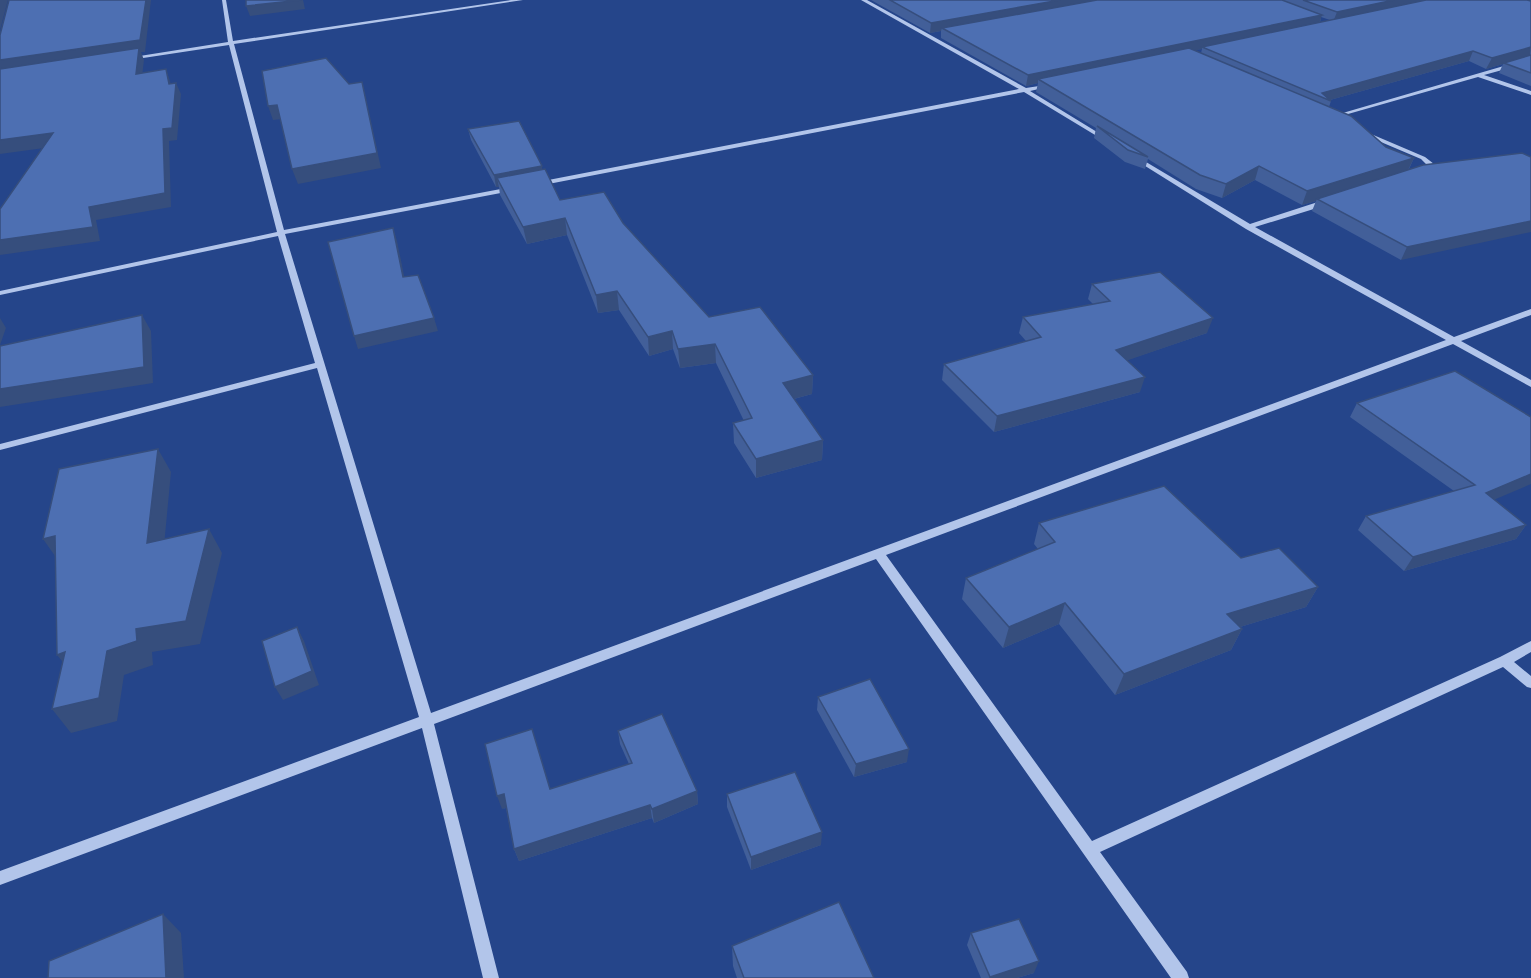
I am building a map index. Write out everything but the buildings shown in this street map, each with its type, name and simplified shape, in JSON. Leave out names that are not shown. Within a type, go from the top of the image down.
[{"type":"street","points":[[224,0],[231,44],[281,233],[426,719],[491,978]]},
{"type":"street","points":[[127,59],[521,0]]},
{"type":"street","points":[[863,0],[1025,90],[1117,146]]},
{"type":"street","points":[[928,37],[940,35]]},
{"type":"street","points":[[1339,122],[1329,118],[1531,60]]},
{"type":"street","points":[[1478,75],[1531,93]]},
{"type":"street","points":[[0,293],[281,233],[1060,83]]},
{"type":"street","points":[[1360,131],[1431,164],[1428,170],[1417,173]]},
{"type":"street","points":[[1127,153],[1249,227],[1531,384]]},
{"type":"street","points":[[1249,227],[1339,198]]},
{"type":"street","points":[[0,878],[1531,312]]},
{"type":"street","points":[[0,447],[320,364]]},
{"type":"street","points":[[878,552],[1181,978]]},
{"type":"street","points":[[1089,850],[1504,661],[1531,646]]},
{"type":"street","points":[[1504,661],[1531,683]]}]
